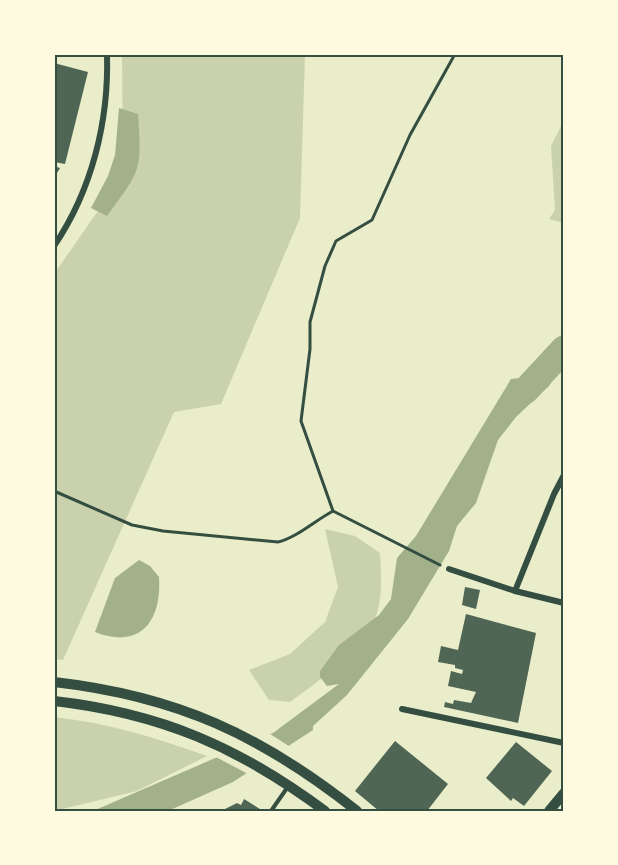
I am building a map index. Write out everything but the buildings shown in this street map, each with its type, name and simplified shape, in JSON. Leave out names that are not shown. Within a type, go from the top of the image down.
[{"type":"main road","points":[[54,682],[147,698],[220,723],[301,768],[357,811]]},
{"type":"main road","points":[[54,701],[126,713],[199,736],[248,759],[286,782],[325,811]]},
{"type":"main road","points":[[549,811],[564,793]]},
{"type":"street","points":[[54,246],[74,212],[94,159],[104,110],[107,54]]},
{"type":"street","points":[[515,591],[564,475]]},
{"type":"street","points":[[449,569],[515,591],[564,603]]},
{"type":"street","points":[[402,710],[564,743]]},
{"type":"lane","points":[[271,811],[286,782]]},
{"type":"path","points":[[449,569],[333,511],[301,421],[310,349],[310,322],[326,266],[336,242],[372,220],[410,135],[455,54]]},
{"type":"path","points":[[54,491],[132,525],[163,531],[278,542],[289,539],[306,526],[333,511]]},
{"type":"shaded area","points":[[122,54],[305,54],[300,218],[221,404],[174,412],[63,660],[54,659],[54,274],[123,175]]},
{"type":"shaded area","points":[[119,108],[138,114],[139,159],[133,179],[107,216],[91,208],[108,176],[115,155]]},
{"type":"shaded area","points":[[564,120],[564,223],[549,219],[555,210],[551,146]]},
{"type":"shaded area","points":[[544,356],[559,369],[549,386],[516,417],[498,440],[476,503],[457,526],[449,551],[408,619],[347,695],[313,726],[313,730],[233,782],[168,811],[93,811],[273,733],[339,684],[327,686],[320,677],[320,671],[339,645],[379,615],[391,599],[397,558],[416,536],[511,379],[520,378]]},
{"type":"shaded area","points":[[325,529],[355,536],[380,553],[381,590],[377,613],[372,626],[363,638],[327,674],[290,702],[269,700],[249,670],[290,654],[325,622],[338,587]]},
{"type":"shaded area","points":[[139,560],[150,566],[159,577],[157,607],[152,618],[145,628],[136,634],[124,637],[111,637],[95,632],[115,578]]},
{"type":"shaded area","points":[[54,717],[132,732],[207,756],[137,791],[54,811]]},
{"type":"pier","points":[[267,732],[292,748],[250,775],[212,755]]},
{"type":"waterway","points":[[526,390],[564,349]]}]
